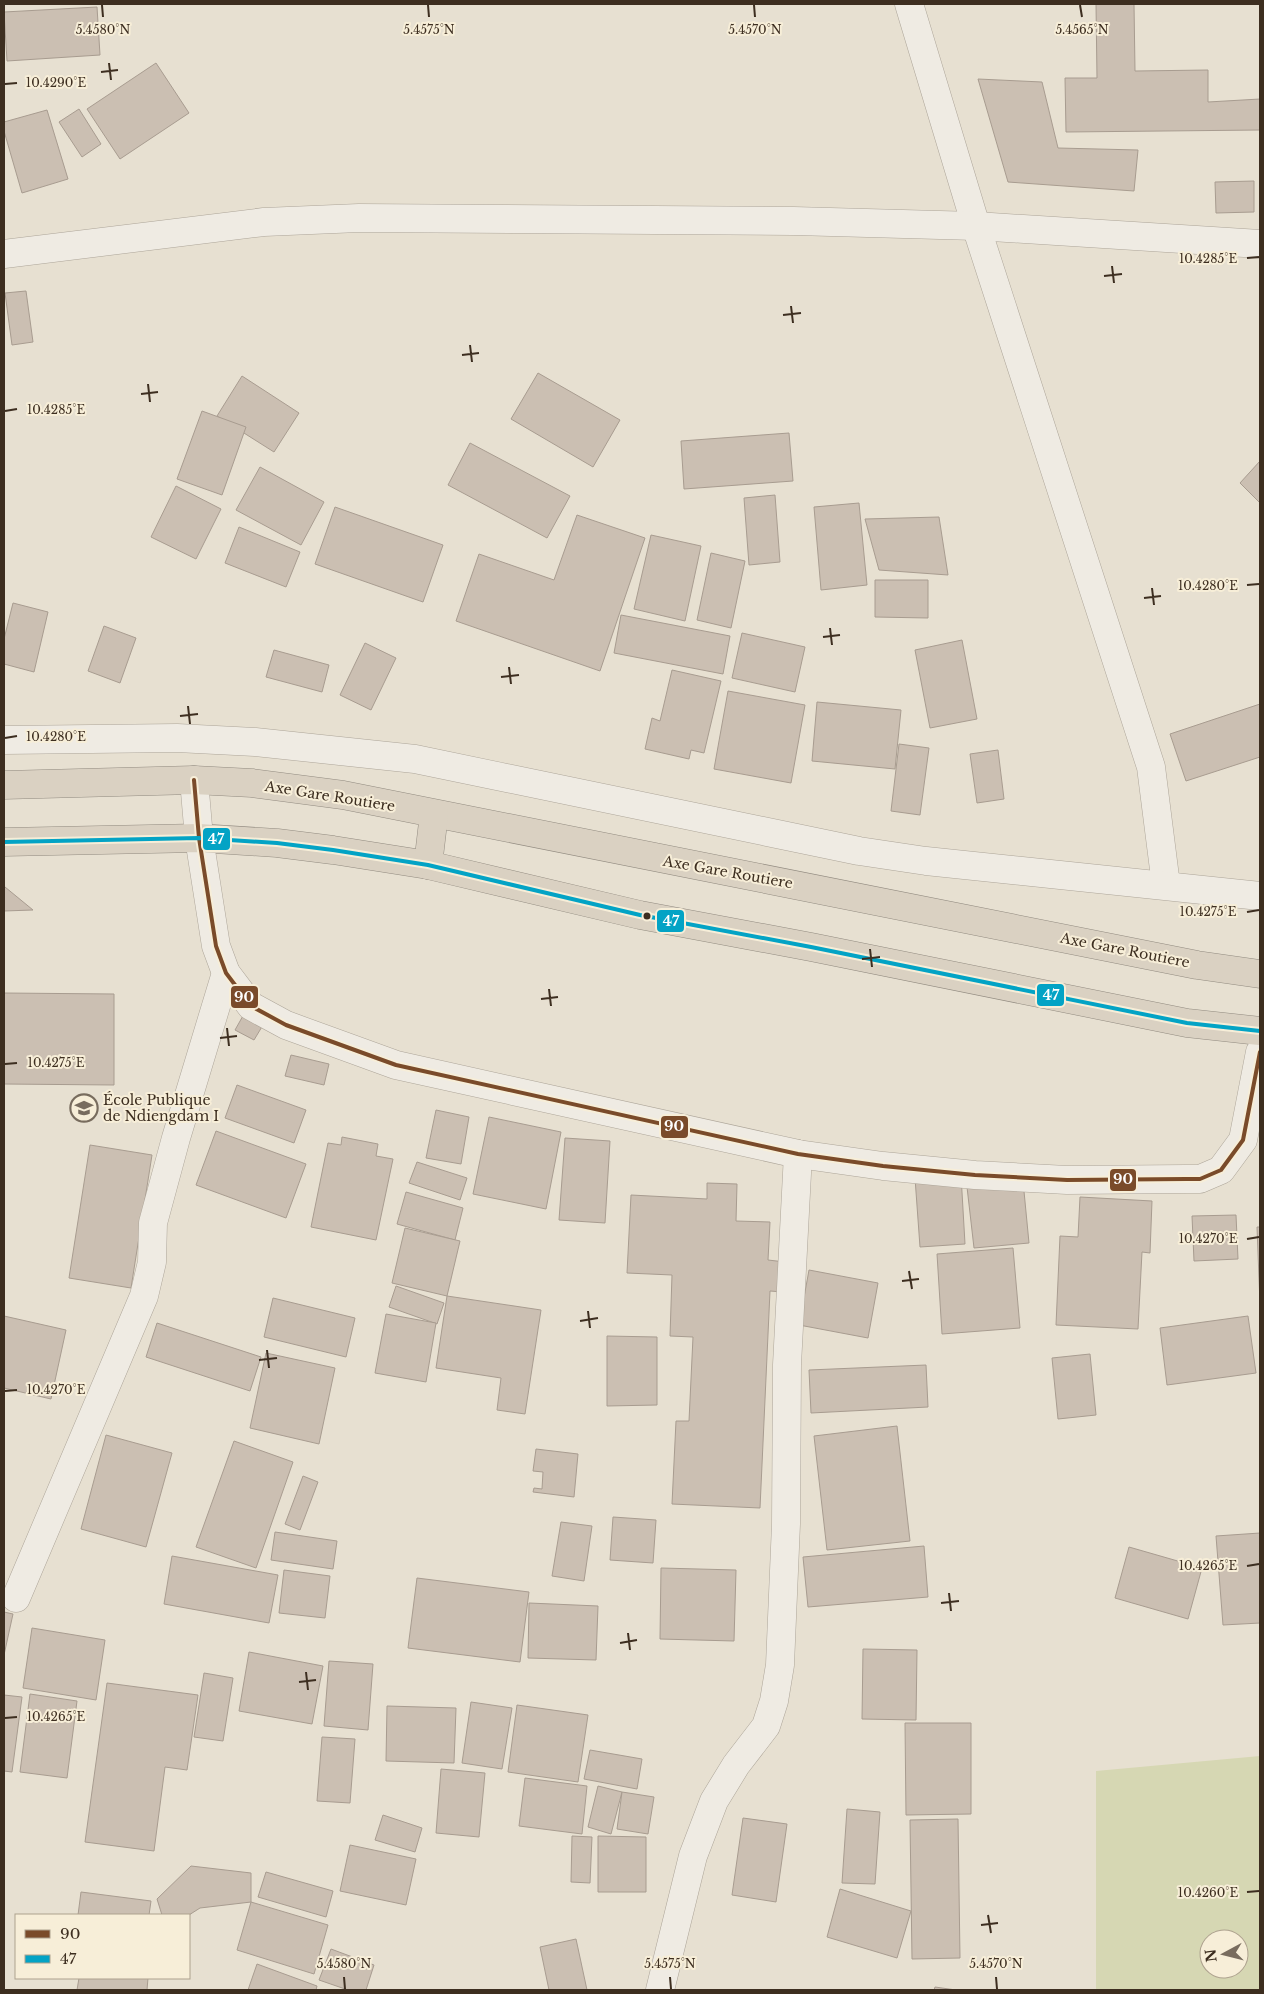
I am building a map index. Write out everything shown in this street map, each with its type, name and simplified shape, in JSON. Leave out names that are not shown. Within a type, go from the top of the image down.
[{"type":"highway","name":"Axe Gare Routiere","points":[[4,785],[194,780],[252,783],[343,795],[1196,965],[1260,974]]},
{"type":"highway","points":[[428,865],[434,814]]},
{"type":"highway","points":[[4,842],[199,838],[277,843],[428,865],[640,915],[820,948],[1187,1023],[1260,1031]]},
{"type":"street","points":[[909,4],[976,226],[1151,768],[1166,885]]},
{"type":"street","points":[[4,254],[264,222],[359,218],[794,220],[976,226],[1260,244]]},
{"type":"street","points":[[4,740],[177,738],[255,742],[415,759],[859,851],[1260,896]]},
{"type":"street","points":[[194,780],[199,838],[216,946],[226,973],[251,1006],[267,1016],[321,1039],[396,1065],[798,1154],[883,1166],[975,1175],[1067,1180],[1200,1178],[1221,1170],[1244,1140],[1260,1052]]},
{"type":"street","points":[[16,1598],[144,1296],[152,1262],[153,1223],[176,1138],[226,973]]},
{"type":"street","points":[[660,1990],[694,1856],[710,1810],[736,1765],[766,1726],[774,1701],[780,1665],[786,1524],[787,1364],[798,1154]]},
{"type":"green space","points":[[1260,1756],[1260,1990],[1096,1990],[1096,1771]]},
{"type":"building","points":[[1096,4],[1134,4],[1135,71],[1208,70],[1208,102],[1260,99],[1260,130],[1066,132],[1065,78],[1097,78]]},
{"type":"building","points":[[97,7],[100,55],[7,61],[4,12]]},
{"type":"building","points":[[156,63],[189,113],[120,159],[87,109]]},
{"type":"building","points":[[978,79],[1042,82],[1058,148],[1138,150],[1134,191],[1008,182]]},
{"type":"building","points":[[79,109],[101,144],[82,157],[59,122]]},
{"type":"building","points":[[47,110],[68,179],[22,193],[4,131],[4,122]]},
{"type":"building","points":[[1254,181],[1254,212],[1216,213],[1215,182]]},
{"type":"building","points":[[26,291],[33,342],[12,345],[5,293]]},
{"type":"building","points":[[538,373],[620,420],[593,467],[511,419]]},
{"type":"building","points":[[242,376],[299,413],[274,452],[217,416]]},
{"type":"building","points":[[202,411],[246,427],[222,495],[177,479]]},
{"type":"building","points":[[789,433],[793,481],[684,489],[681,441]]},
{"type":"building","points":[[470,443],[570,496],[547,538],[448,485]]},
{"type":"building","points":[[1260,461],[1260,503],[1240,483]]},
{"type":"building","points":[[260,467],[324,502],[301,545],[236,510]]},
{"type":"building","points":[[176,486],[221,509],[196,559],[151,537]]},
{"type":"building","points":[[775,495],[780,562],[749,565],[744,498]]},
{"type":"building","points":[[859,503],[867,585],[821,590],[814,507]]},
{"type":"building","points":[[335,507],[443,545],[423,602],[315,564]]},
{"type":"building","points":[[577,515],[645,538],[600,671],[456,621],[479,554],[554,580]]},
{"type":"building","points":[[939,517],[948,575],[879,570],[865,519]]},
{"type":"building","points":[[239,527],[300,552],[286,587],[225,563]]},
{"type":"building","points":[[651,535],[701,546],[685,621],[634,609]]},
{"type":"building","points":[[711,553],[745,561],[731,628],[697,620]]},
{"type":"building","points":[[875,580],[928,580],[928,618],[875,617]]},
{"type":"building","points":[[13,603],[48,612],[34,672],[4,664],[4,639]]},
{"type":"building","points":[[621,615],[730,636],[723,674],[614,653]]},
{"type":"building","points":[[104,626],[136,638],[120,683],[88,671]]},
{"type":"building","points":[[742,633],[805,647],[795,692],[732,678]]},
{"type":"building","points":[[962,640],[977,719],[930,728],[915,650]]},
{"type":"building","points":[[365,643],[396,658],[371,710],[340,695]]},
{"type":"building","points":[[274,650],[329,665],[322,692],[266,677]]},
{"type":"building","points":[[672,670],[721,681],[704,753],[691,750],[689,759],[645,749],[652,718],[660,721]]},
{"type":"building","points":[[728,691],[805,705],[791,783],[714,769]]},
{"type":"building","points":[[817,702],[901,710],[895,769],[812,761]]},
{"type":"building","points":[[1260,704],[1260,757],[1186,781],[1170,734]]},
{"type":"building","points":[[899,744],[929,748],[920,815],[891,811]]},
{"type":"building","points":[[998,750],[1004,799],[977,803],[970,754]]},
{"type":"building","points":[[5,887],[33,910],[4,911]]},
{"type":"building","points":[[4,993],[114,994],[114,1085],[4,1084]]},
{"type":"building","points":[[244,1014],[263,1025],[254,1040],[235,1030]]},
{"type":"building","points":[[291,1055],[329,1064],[324,1085],[285,1076]]},
{"type":"building","points":[[237,1085],[306,1110],[294,1143],[225,1118]]},
{"type":"building","points":[[436,1110],[469,1117],[461,1164],[426,1158]]},
{"type":"building","points":[[489,1117],[561,1132],[546,1209],[473,1194]]},
{"type":"building","points":[[216,1131],[306,1164],[286,1218],[196,1185]]},
{"type":"building","points":[[342,1137],[378,1144],[376,1156],[393,1159],[376,1240],[311,1227],[328,1143],[341,1145]]},
{"type":"building","points":[[565,1138],[610,1141],[605,1223],[559,1220]]},
{"type":"building","points":[[90,1145],[152,1155],[131,1288],[69,1278]]},
{"type":"building","points":[[417,1162],[467,1178],[460,1200],[409,1183]]},
{"type":"building","points":[[961,1175],[965,1244],[920,1247],[915,1178]]},
{"type":"building","points":[[1023,1181],[1029,1243],[974,1248],[967,1187]]},
{"type":"building","points":[[707,1183],[737,1184],[736,1221],[770,1222],[768,1260],[785,1262],[783,1292],[770,1291],[760,1508],[672,1504],[676,1421],[689,1421],[693,1337],[670,1336],[672,1275],[627,1273],[631,1195],[707,1199]]},
{"type":"building","points":[[406,1192],[463,1208],[455,1240],[397,1224]]},
{"type":"building","points":[[1080,1197],[1152,1201],[1150,1253],[1142,1252],[1138,1329],[1056,1325],[1060,1236],[1078,1237]]},
{"type":"building","points":[[1236,1215],[1238,1259],[1194,1261],[1192,1216]]},
{"type":"building","points":[[1257,1227],[1260,1227],[1260,1304]]},
{"type":"building","points":[[405,1228],[460,1241],[447,1296],[392,1283]]},
{"type":"building","points":[[1013,1248],[1020,1328],[942,1334],[937,1254]]},
{"type":"building","points":[[809,1270],[878,1283],[868,1338],[799,1325]]},
{"type":"building","points":[[396,1286],[444,1303],[437,1324],[389,1307]]},
{"type":"building","points":[[447,1296],[541,1310],[525,1414],[497,1410],[501,1378],[436,1368]]},
{"type":"building","points":[[273,1298],[355,1318],[346,1357],[264,1337]]},
{"type":"building","points":[[386,1314],[436,1323],[426,1382],[375,1373]]},
{"type":"building","points":[[4,1316],[66,1330],[51,1399],[4,1388]]},
{"type":"building","points":[[1248,1316],[1256,1373],[1167,1385],[1160,1328]]},
{"type":"building","points":[[157,1323],[261,1357],[250,1391],[146,1357]]},
{"type":"building","points":[[607,1336],[657,1337],[657,1405],[607,1406]]},
{"type":"building","points":[[266,1353],[335,1368],[319,1444],[250,1428]]},
{"type":"building","points":[[1090,1354],[1096,1415],[1058,1419],[1052,1358]]},
{"type":"building","points":[[926,1365],[928,1407],[811,1413],[809,1370]]},
{"type":"building","points":[[897,1426],[910,1541],[827,1550],[814,1436]]},
{"type":"building","points":[[106,1435],[172,1453],[146,1547],[81,1529]]},
{"type":"building","points":[[234,1441],[293,1462],[256,1568],[196,1547]]},
{"type":"building","points":[[536,1449],[578,1454],[574,1497],[533,1492],[534,1488],[542,1489],[543,1472],[533,1471]]},
{"type":"building","points":[[303,1476],[318,1482],[300,1530],[285,1524]]},
{"type":"building","points":[[613,1517],[656,1520],[653,1563],[610,1560]]},
{"type":"building","points":[[561,1522],[592,1526],[584,1581],[552,1576]]},
{"type":"building","points":[[275,1532],[337,1541],[333,1569],[271,1560]]},
{"type":"building","points":[[1260,1533],[1260,1623],[1223,1625],[1216,1536]]},
{"type":"building","points":[[924,1546],[928,1597],[808,1607],[803,1557]]},
{"type":"building","points":[[1129,1547],[1202,1568],[1188,1619],[1115,1598]]},
{"type":"building","points":[[172,1556],[278,1575],[269,1623],[164,1604]]},
{"type":"building","points":[[661,1568],[736,1570],[734,1641],[660,1639]]},
{"type":"building","points":[[284,1570],[330,1576],[325,1618],[279,1613]]},
{"type":"building","points":[[417,1578],[529,1592],[520,1662],[408,1648]]},
{"type":"building","points":[[529,1603],[598,1606],[596,1660],[528,1658]]},
{"type":"building","points":[[4,1612],[13,1614],[4,1655]]},
{"type":"building","points":[[32,1628],[105,1640],[96,1700],[23,1688]]},
{"type":"building","points":[[863,1649],[917,1650],[916,1720],[862,1719]]},
{"type":"building","points":[[249,1652],[323,1666],[312,1724],[239,1711]]},
{"type":"building","points":[[329,1661],[373,1664],[368,1730],[324,1726]]},
{"type":"building","points":[[204,1673],[233,1678],[223,1741],[194,1737]]},
{"type":"building","points":[[107,1683],[198,1695],[187,1770],[165,1767],[154,1851],[85,1842]]},
{"type":"building","points":[[30,1694],[77,1701],[67,1778],[20,1772]]},
{"type":"building","points":[[4,1695],[22,1697],[12,1772],[4,1771]]},
{"type":"building","points":[[471,1702],[512,1708],[502,1769],[462,1763]]},
{"type":"building","points":[[517,1705],[588,1715],[578,1782],[508,1772]]},
{"type":"building","points":[[387,1706],[456,1708],[454,1763],[386,1761]]},
{"type":"building","points":[[905,1723],[971,1723],[971,1814],[906,1815]]},
{"type":"building","points":[[322,1737],[355,1739],[350,1803],[317,1801]]},
{"type":"building","points":[[590,1750],[642,1759],[637,1789],[584,1779]]},
{"type":"building","points":[[441,1769],[485,1773],[479,1837],[436,1833]]},
{"type":"building","points":[[525,1778],[587,1786],[582,1834],[519,1826]]},
{"type":"building","points":[[598,1786],[622,1792],[611,1834],[588,1827]]},
{"type":"building","points":[[622,1792],[654,1797],[648,1834],[617,1829]]},
{"type":"building","points":[[847,1809],[880,1812],[875,1884],[842,1883]]},
{"type":"building","points":[[383,1815],[422,1828],[415,1852],[375,1840]]},
{"type":"building","points":[[743,1818],[787,1824],[776,1902],[732,1895]]},
{"type":"building","points":[[958,1819],[960,1958],[912,1959],[910,1820]]},
{"type":"building","points":[[572,1836],[592,1837],[590,1883],[571,1882]]},
{"type":"building","points":[[598,1836],[646,1837],[646,1892],[598,1892]]},
{"type":"building","points":[[350,1845],[416,1859],[406,1905],[340,1891]]},
{"type":"building","points":[[191,1866],[251,1873],[251,1902],[200,1908],[190,1914],[162,1914],[157,1899]]},
{"type":"building","points":[[266,1872],[333,1891],[326,1917],[258,1897]]},
{"type":"building","points":[[840,1889],[911,1911],[897,1958],[827,1937]]},
{"type":"building","points":[[81,1892],[151,1901],[149,1914],[78,1914]]},
{"type":"building","points":[[251,1902],[328,1925],[314,1974],[237,1950]]},
{"type":"building","points":[[576,1939],[587,1990],[549,1990],[540,1947]]},
{"type":"building","points":[[331,1949],[374,1965],[366,1990],[348,1990],[319,1980]]},
{"type":"building","points":[[257,1964],[317,1986],[316,1990],[248,1990]]},
{"type":"building","points":[[79,1979],[148,1979],[147,1990],[77,1990]]},
{"type":"building","points":[[935,1987],[956,1990],[934,1990]]},
{"type":"transit line","name":"90","points":[[194,780],[199,838],[216,946],[226,973],[251,1006],[286,1025],[396,1065],[798,1154],[883,1166],[975,1175],[1067,1180],[1200,1179],[1221,1170],[1243,1140],[1260,1052]]},
{"type":"transit line","name":"47","points":[[4,842],[199,838],[277,843],[333,850],[428,865],[640,915],[811,947],[1187,1023],[1260,1031]]},
{"type":"place","name":"École Publique de Ndiengdam I","points":[[84,1108]]}]
